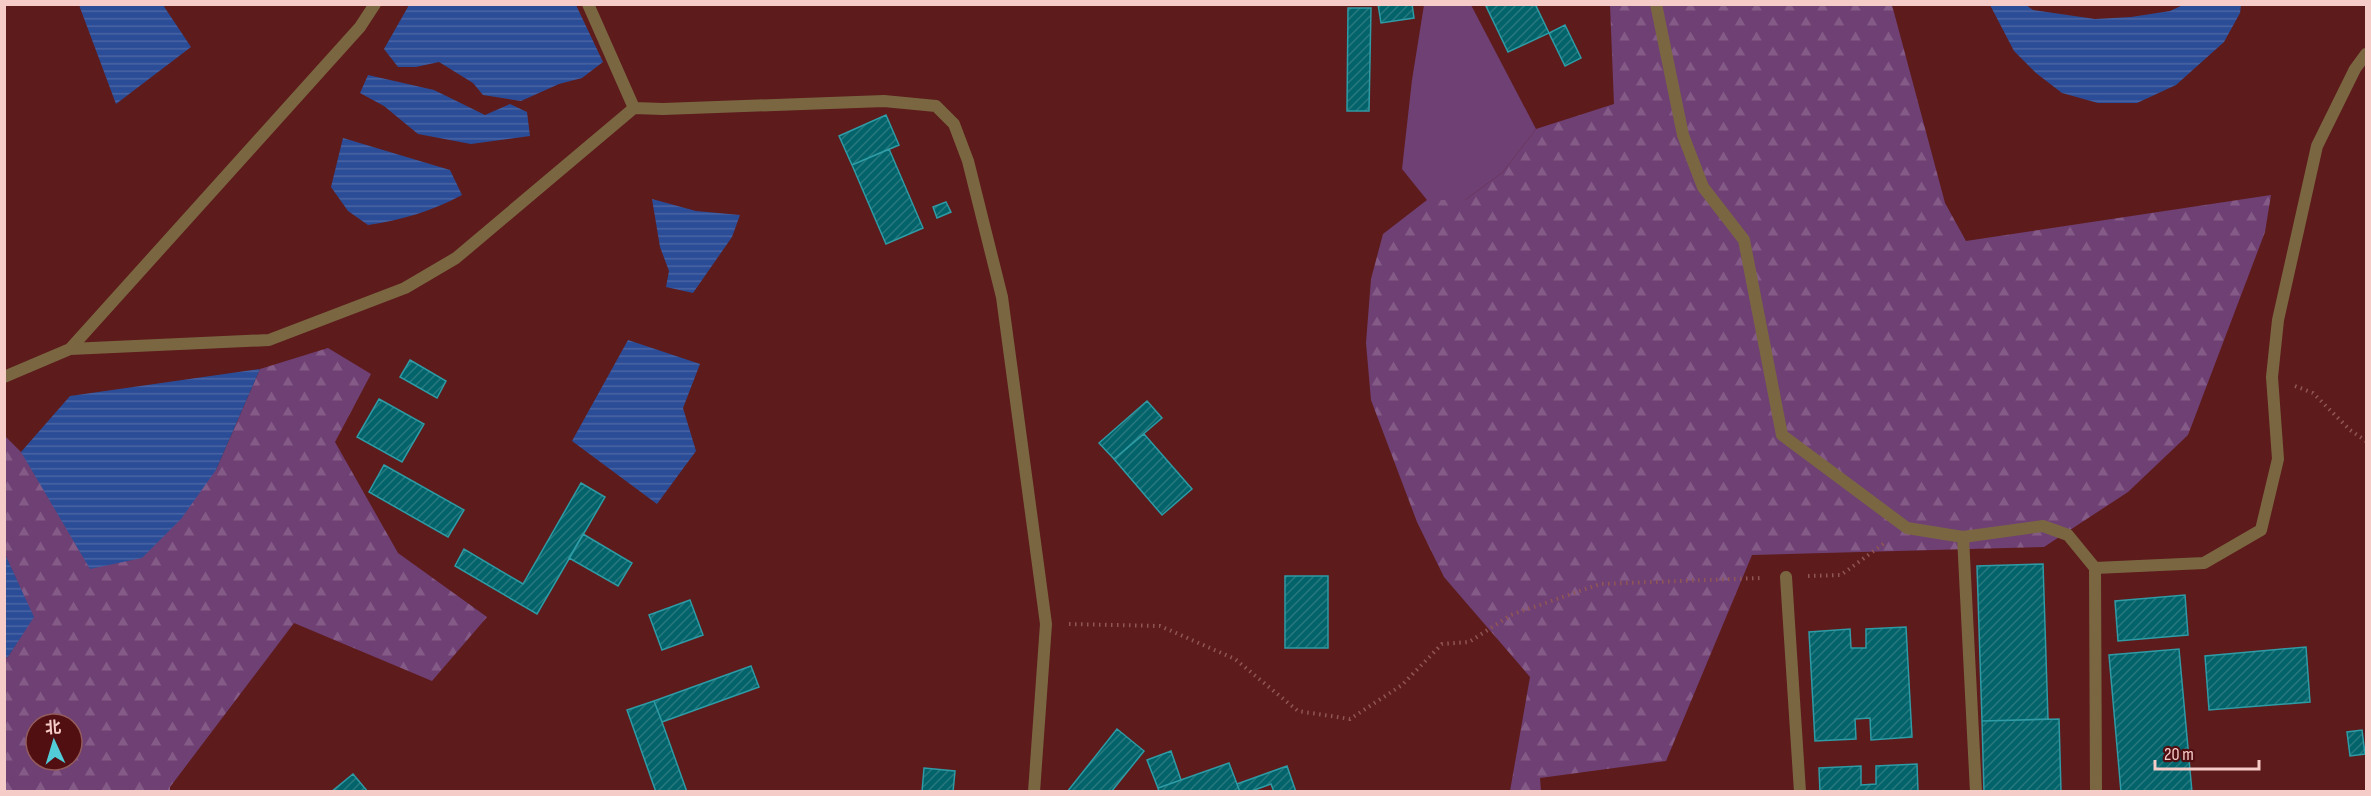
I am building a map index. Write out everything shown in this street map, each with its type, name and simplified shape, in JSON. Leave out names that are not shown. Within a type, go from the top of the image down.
[{"type":"street","points":[[70,349],[360,27],[375,4]]},
{"type":"street","points":[[588,4],[634,108]]},
{"type":"street","points":[[1656,4],[1687,145],[1702,187],[1744,240],[1782,435],[1906,528],[1963,537],[2043,526],[2068,535],[2094,568],[2096,792]]},
{"type":"street","points":[[2094,568],[2204,563],[2261,530],[2278,459],[2272,377],[2278,320],[2317,146],[2355,69],[2367,54]]},
{"type":"street","points":[[5,376],[70,349],[269,340],[405,288],[456,258],[634,108],[663,109],[884,101],[936,106],[954,124],[968,161],[1002,297],[1046,624],[1034,792]]},
{"type":"street","points":[[1963,537],[1976,792]]},
{"type":"street","points":[[1786,577],[1800,792]]},
{"type":"path","points":[[2272,377],[2313,393],[2350,430],[2367,441]]},
{"type":"path","points":[[1046,624],[1160,626],[1235,659],[1298,711],[1350,719],[1402,685],[1442,644],[1469,642],[1511,615],[1600,585],[1841,574],[1906,528]]},
{"type":"green space","points":[[1424,5],[1471,5],[1536,129],[1503,172],[1465,200],[1427,200],[1402,169],[1412,80]]},
{"type":"green space","points":[[1610,5],[1892,5],[1945,203],[1966,241],[2271,195],[2265,232],[2188,435],[2128,492],[2044,547],[1752,555],[1666,761],[1540,778],[1541,791],[1510,791],[1530,677],[1444,577],[1417,522],[1371,400],[1366,343],[1371,279],[1383,234],[1427,200],[1465,200],[1503,172],[1536,129],[1614,104]]},
{"type":"green space","points":[[328,348],[371,374],[335,442],[398,553],[487,617],[432,681],[294,623],[170,787],[170,791],[5,791],[5,658],[8,657],[33,617],[5,554],[4,435],[21,452],[216,470],[260,369]]},
{"type":"water","points":[[79,5],[163,5],[191,47],[116,104]]},
{"type":"water","points":[[409,5],[576,5],[603,62],[582,78],[559,84],[521,101],[483,95],[473,83],[439,62],[416,67],[398,67],[384,49]]},
{"type":"water","points":[[1990,5],[2026,5],[2033,10],[2095,19],[2131,17],[2170,11],[2183,5],[2241,5],[2240,13],[2224,42],[2176,85],[2137,103],[2098,103],[2062,93],[2036,73],[2014,51]]},
{"type":"water","points":[[368,75],[434,90],[485,115],[510,104],[527,112],[530,136],[471,144],[418,134],[384,106],[360,93]]},
{"type":"water","points":[[343,138],[450,170],[462,195],[416,214],[368,225],[348,211],[331,187]]},
{"type":"water","points":[[652,199],[696,211],[740,215],[732,237],[693,293],[666,287],[669,271],[660,247]]},
{"type":"water","points":[[628,340],[700,364],[683,408],[696,451],[657,504],[572,441]]},
{"type":"water","points":[[260,369],[216,470],[181,519],[142,558],[90,569],[21,452],[70,396]]},
{"type":"water","points":[[5,554],[34,617],[8,657],[5,658]]},
{"type":"building","points":[[1378,4],[1412,4],[1414,18],[1381,23]]},
{"type":"building","points":[[1485,4],[1535,4],[1549,33],[1508,52]]},
{"type":"building","points":[[1348,8],[1371,8],[1369,111],[1347,111]]},
{"type":"building","points":[[1565,25],[1581,58],[1565,66],[1549,33]]},
{"type":"building","points":[[886,115],[899,145],[852,165],[839,136]]},
{"type":"building","points":[[889,149],[923,228],[886,244],[852,165]]},
{"type":"building","points":[[946,202],[951,212],[937,218],[933,207]]},
{"type":"building","points":[[410,360],[446,381],[437,398],[400,377]]},
{"type":"building","points":[[379,399],[424,424],[402,462],[357,437]]},
{"type":"building","points":[[1147,401],[1162,418],[1114,459],[1099,443]]},
{"type":"building","points":[[1144,434],[1192,489],[1162,515],[1114,459]]},
{"type":"building","points":[[384,465],[464,510],[448,537],[369,492]]},
{"type":"building","points":[[581,483],[605,497],[537,614],[455,566],[464,549],[523,584]]},
{"type":"building","points":[[583,534],[632,563],[618,586],[569,558]]},
{"type":"building","points":[[2043,564],[2048,719],[1982,721],[1977,566]]},
{"type":"building","points":[[1285,576],[1328,576],[1328,648],[1285,648]]},
{"type":"building","points":[[2185,595],[2188,635],[2118,641],[2115,601]]},
{"type":"building","points":[[690,600],[703,635],[662,650],[649,615]]},
{"type":"building","points":[[1906,627],[1912,737],[1871,740],[1870,718],[1855,719],[1856,739],[1815,741],[1809,632],[1850,629],[1851,648],[1866,648],[1866,629]]},
{"type":"building","points":[[2306,647],[2310,702],[2209,710],[2205,656]]},
{"type":"building","points":[[2179,649],[2192,792],[2121,792],[2109,655]]},
{"type":"building","points":[[751,666],[759,687],[662,722],[654,701]]},
{"type":"building","points":[[654,701],[687,792],[656,792],[627,710]]},
{"type":"building","points":[[2059,719],[2061,792],[1984,792],[1982,721]]},
{"type":"building","points":[[1117,729],[1144,751],[1111,792],[1067,792]]},
{"type":"building","points":[[2362,730],[2365,754],[2350,756],[2347,732]]},
{"type":"building","points":[[1171,751],[1181,780],[1158,788],[1147,760]]},
{"type":"building","points":[[1229,763],[1240,792],[1159,792],[1158,788]]},
{"type":"building","points":[[1917,764],[1918,792],[1820,792],[1819,768],[1861,766],[1861,785],[1876,784],[1876,766]]},
{"type":"building","points":[[1287,766],[1296,792],[1274,792],[1271,784],[1249,792],[1240,792],[1237,784]]},
{"type":"building","points":[[924,768],[955,771],[953,792],[922,792]]},
{"type":"building","points":[[353,774],[368,792],[331,792]]}]
